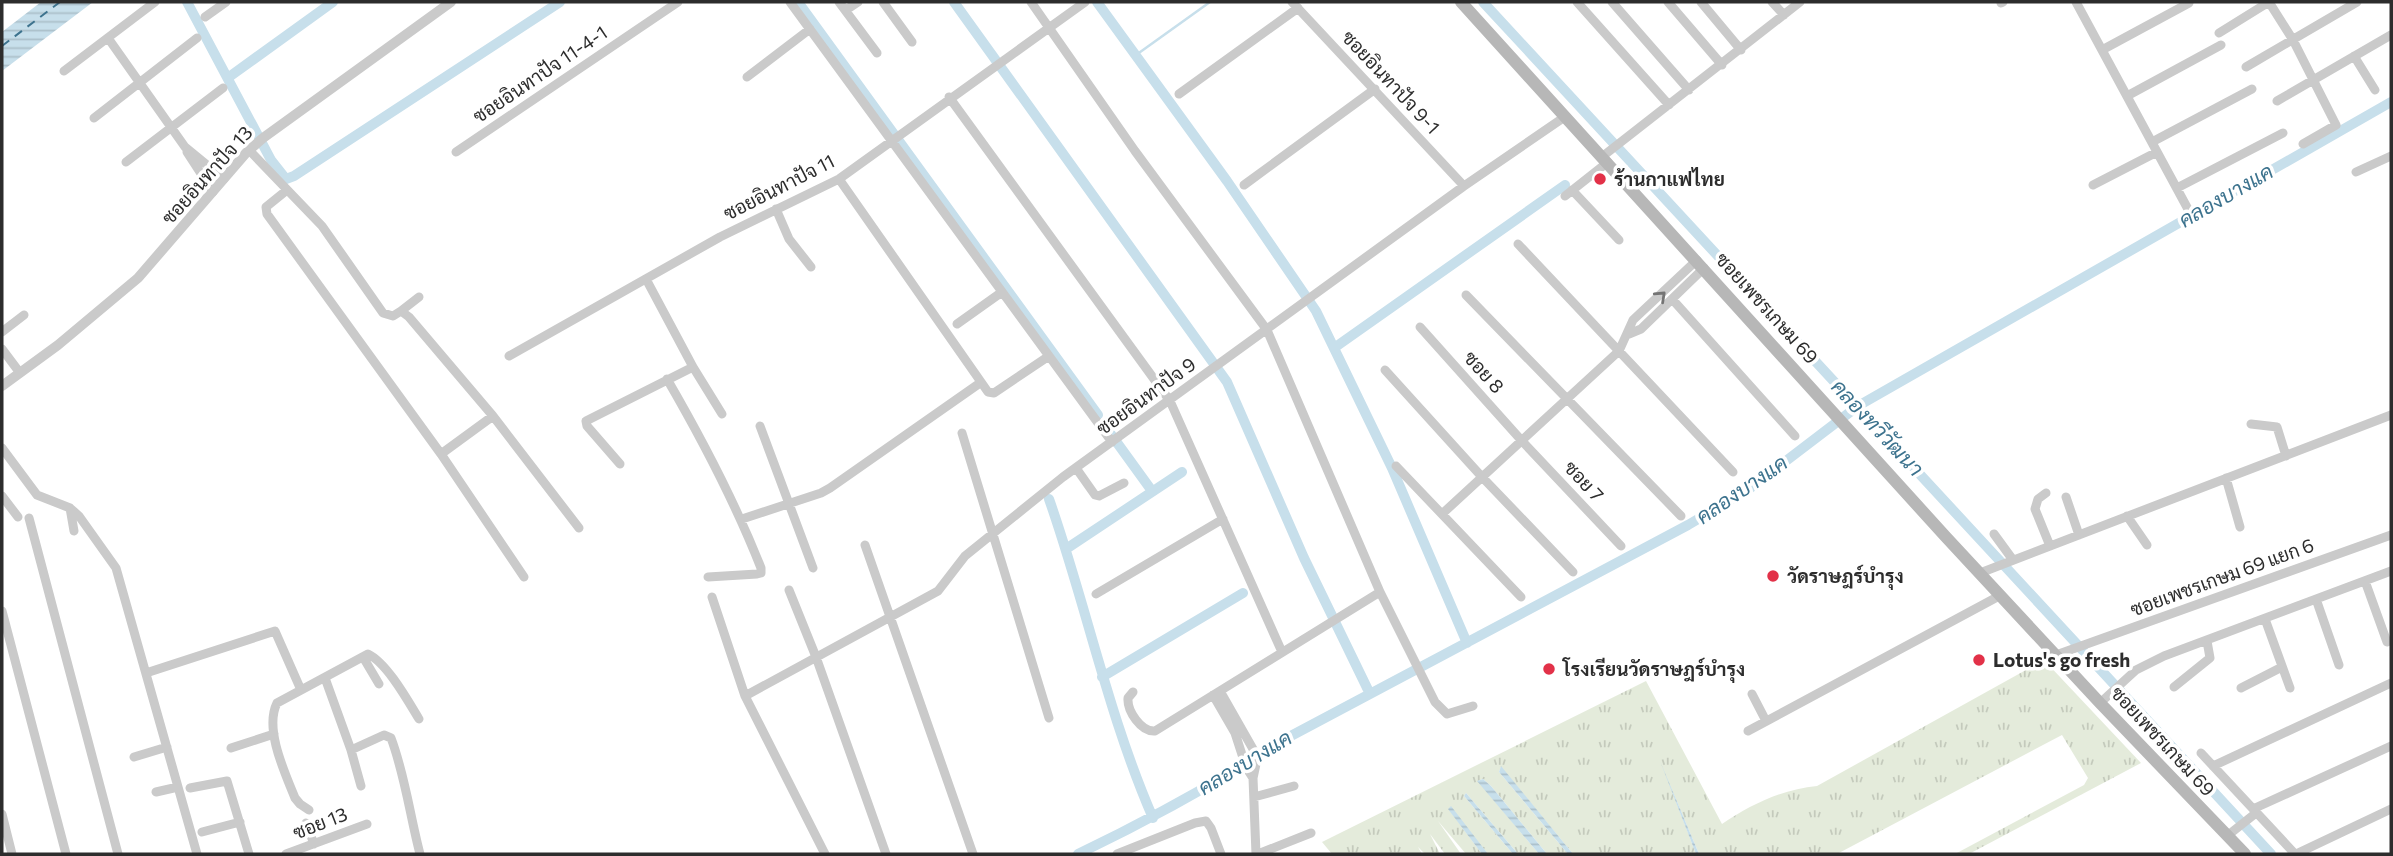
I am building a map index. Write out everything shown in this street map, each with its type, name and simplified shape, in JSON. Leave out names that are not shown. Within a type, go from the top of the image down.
[{"type":"main road","name":"ซอยเพชรเกษม 69","points":[[1461,2],[1606,157],[1828,406],[1985,571],[2001,595],[2104,699],[2230,833],[2245,854]]},
{"type":"street","points":[[64,71],[155,2]]},
{"type":"street","points":[[205,17],[226,2]]},
{"type":"street","name":"ซอยอินทาปัจ 13","points":[[2,386],[138,278],[256,144],[451,2]]},
{"type":"street","name":"ซอยอินทาปัจ 11-4-1","points":[[456,152],[678,2]]},
{"type":"street","points":[[790,2],[893,139],[1112,442]]},
{"type":"street","points":[[839,2],[877,53]]},
{"type":"street","points":[[846,10],[858,2]]},
{"type":"street","points":[[883,2],[912,42]]},
{"type":"street","points":[[1031,2],[1135,151],[1268,330],[1380,592],[1435,702],[1447,714],[1473,706]]},
{"type":"street","name":"ซอยอินทาปัจ 11","points":[[509,356],[776,209],[839,179],[949,97],[1085,2]]},
{"type":"street","points":[[1577,2],[1669,105]]},
{"type":"street","points":[[1612,2],[1689,90]]},
{"type":"street","points":[[1668,2],[1722,65]]},
{"type":"street","points":[[1701,2],[1741,50]]},
{"type":"street","points":[[1772,2],[1784,15]]},
{"type":"street","points":[[1619,240],[1569,193],[1621,142],[1800,2]]},
{"type":"street","points":[[2076,2],[2189,211]]},
{"type":"street","points":[[2219,33],[2269,2],[2293,40],[2336,125],[2303,144]]},
{"type":"street","points":[[2246,67],[2357,2]]},
{"type":"street","points":[[2102,50],[2189,3]]},
{"type":"street","points":[[1180,94],[1295,5]]},
{"type":"street","name":"ซอยอินทาปัจ 9-1","points":[[1295,5],[1464,186]]},
{"type":"street","points":[[747,77],[810,29]]},
{"type":"street","points":[[2277,102],[2391,35]]},
{"type":"street","points":[[108,38],[185,147],[223,179]]},
{"type":"street","points":[[94,118],[197,38]]},
{"type":"street","points":[[2127,96],[2221,45]]},
{"type":"street","points":[[2354,56],[2375,90]]},
{"type":"street","points":[[126,162],[223,88]]},
{"type":"street","points":[[1244,185],[1375,89]]},
{"type":"street","points":[[2152,142],[2252,89]]},
{"type":"street","points":[[949,97],[1170,401],[1282,652]]},
{"type":"street","name":"ซอยอินทาปัจ 9","points":[[745,696],[938,591],[965,556],[1076,468],[1464,186],[1566,116]]},
{"type":"street","points":[[2177,188],[2283,133]]},
{"type":"street","points":[[256,144],[287,190],[322,226],[383,313],[393,316],[419,298]]},
{"type":"street","points":[[185,147],[213,191]]},
{"type":"street","points":[[2093,185],[2157,152]]},
{"type":"street","points":[[2356,172],[2391,156]]},
{"type":"street","points":[[839,179],[988,392],[994,393],[1049,356]]},
{"type":"street","points":[[287,190],[266,206],[267,214],[441,454],[524,577]]},
{"type":"street","points":[[776,209],[789,239],[811,267]]},
{"type":"street","points":[[1518,244],[1733,472]]},
{"type":"street","points":[[1629,334],[1641,329],[1672,299],[1701,264]]},
{"type":"street","points":[[1442,514],[1619,351],[1629,334],[1633,320],[1701,264]]},
{"type":"street","points":[[646,279],[693,367],[722,414]]},
{"type":"street","points":[[957,324],[1002,292]]},
{"type":"street","points":[[1466,295],[1681,516]]},
{"type":"street","points":[[1672,299],[1795,436]]},
{"type":"street","points":[[401,311],[493,416],[579,528]]},
{"type":"street","points":[[2,332],[24,314]]},
{"type":"street","name":"ซอย 8","points":[[1420,327],[1521,441]]},
{"type":"street","points":[[2,349],[20,373]]},
{"type":"street","points":[[621,464],[587,426],[586,421],[693,367]]},
{"type":"street","points":[[1385,370],[1573,572]]},
{"type":"street","points":[[667,379],[742,519],[761,573],[708,577]]},
{"type":"street","points":[[742,519],[830,488],[980,383]]},
{"type":"street","points":[[1985,571],[2391,415]]},
{"type":"street","points":[[441,454],[493,416]]},
{"type":"street","points":[[2251,424],[2277,428],[2286,456]]},
{"type":"street","points":[[760,426],[813,568]]},
{"type":"street","points":[[962,433],[1049,718]]},
{"type":"street","name":"ซอย 7","points":[[1521,441],[1621,546]]},
{"type":"street","points":[[2,448],[37,495],[70,508],[79,516],[116,568],[197,854]]},
{"type":"street","points":[[1396,467],[1521,597]]},
{"type":"street","points":[[1076,468],[1095,495],[1099,496],[1124,483]]},
{"type":"street","points":[[2226,478],[2240,527]]},
{"type":"street","points":[[2046,493],[2038,499],[2035,509],[2050,546]]},
{"type":"street","points":[[2,496],[24,517],[118,854]]},
{"type":"street","points":[[2066,497],[2079,535]]},
{"type":"street","points":[[70,508],[74,531]]},
{"type":"street","points":[[2127,516],[2147,545]]},
{"type":"street","points":[[1096,594],[1223,519]]},
{"type":"street","points":[[1994,534],[2013,560]]},
{"type":"street","name":"ซอยเพชรเกษม 69 แยก 6","points":[[2060,654],[2391,535]]},
{"type":"street","points":[[865,544],[973,854]]},
{"type":"street","points":[[2104,699],[2128,677],[2149,664],[2391,571]]},
{"type":"street","points":[[2365,581],[2386,642]]},
{"type":"street","points":[[789,590],[816,657],[886,854]]},
{"type":"street","points":[[1133,692],[1127,705],[1143,728],[1151,732],[1157,730],[1380,592]]},
{"type":"street","points":[[1748,731],[2001,595]]},
{"type":"street","points":[[712,597],[745,696],[825,854]]},
{"type":"street","points":[[2316,599],[2339,664]]},
{"type":"street","points":[[2,611],[66,854]]},
{"type":"street","points":[[2265,618],[2290,688]]},
{"type":"street","points":[[146,673],[275,631],[301,690]]},
{"type":"street","points":[[2174,687],[2210,658],[2207,641]]},
{"type":"street","points":[[309,810],[295,798],[274,734],[273,712],[277,703],[368,654],[374,657],[419,719]]},
{"type":"street","points":[[363,657],[379,684]]},
{"type":"street","points":[[2241,688],[2282,667]]},
{"type":"street","points":[[325,678],[361,786]]},
{"type":"street","points":[[2213,766],[2391,683]]},
{"type":"street","points":[[1217,693],[1248,751],[1254,778],[1257,854],[1311,834]]},
{"type":"street","points":[[1752,694],[1766,721]]},
{"type":"street","points":[[231,748],[274,734]]},
{"type":"street","points":[[351,750],[384,735],[391,737],[400,762],[420,854]]},
{"type":"street","points":[[2230,833],[2253,813],[2391,746]]},
{"type":"street","points":[[134,757],[167,747]]},
{"type":"street","points":[[2201,753],[2253,813],[2295,854],[2391,809]]},
{"type":"street","points":[[190,788],[225,780],[249,854]]},
{"type":"street","points":[[1254,797],[1294,786]]},
{"type":"street","points":[[156,792],[178,787]]},
{"type":"street","points":[[2,814],[12,854]]},
{"type":"street","points":[[1117,854],[1206,821],[1222,854]]},
{"type":"street","points":[[202,832],[240,822]]},
{"type":"street","points":[[306,823],[311,848]]},
{"type":"street","name":"ซอย 13","points":[[286,854],[311,848],[367,824]]},
{"type":"green space","points":[[2044,660],[2141,763],[1969,854],[1955,854],[2084,785],[2088,778],[2062,735],[1837,854],[1699,854],[1669,783],[1696,854],[1573,854],[1501,767],[1499,772],[1568,854],[1547,854],[1483,779],[1478,781],[1539,854],[1518,854],[1466,793],[1464,796],[1513,854],[1488,854],[1448,808],[1482,854],[1466,854],[1438,821],[1461,854],[1445,854],[1430,834],[1440,854],[1425,854],[1418,847],[1422,854],[1332,854],[1322,842],[1646,681],[1722,824],[1767,799],[1817,786]]},
{"type":"water","points":[[41,2],[93,2],[2,71],[2,32]]},
{"type":"water","points":[[1660,761],[1699,854],[1696,854]]},
{"type":"water","points":[[1501,766],[1573,854],[1568,854],[1499,772]]},
{"type":"water","points":[[1483,779],[1547,854],[1539,854],[1477,781]]},
{"type":"water","points":[[1466,793],[1518,854],[1513,854],[1464,796]]},
{"type":"water","points":[[1451,806],[1488,854],[1482,854],[1448,809]]},
{"type":"waterway","points":[[187,2],[271,160],[286,179],[560,2]]},
{"type":"waterway","points":[[229,77],[333,2]]},
{"type":"waterway","points":[[798,2],[1098,415]]},
{"type":"waterway","points":[[954,2],[1227,382],[1304,558],[1370,694]]},
{"type":"waterway","points":[[1097,2],[1227,181],[1316,311],[1392,468],[1467,643]]},
{"type":"waterway","points":[[1136,55],[1210,2]]},
{"type":"waterway","name":"คลองทวีวัฒนา","points":[[1483,2],[2271,854]]},
{"type":"waterway","name":"คลองบางแค","points":[[1078,854],[1185,799],[1287,738],[1688,525],[1749,489],[1858,406],[2391,102]]},
{"type":"waterway","points":[[1334,348],[1565,185]]},
{"type":"waterway","points":[[1110,433],[1152,491]]},
{"type":"waterway","points":[[1066,549],[1182,472]]},
{"type":"waterway","points":[[1049,499],[1123,739],[1153,818]]},
{"type":"waterway","points":[[1102,677],[1243,593]]},
{"type":"ferry route","points":[[2,46],[60,2]]},
{"type":"place","name":"ร้านกาแฟไทย","points":[[1600,179]]},
{"type":"place","name":"วัดราษฎร์บำรุง","points":[[1773,576]]},
{"type":"place","name":"Lotus's go fresh","points":[[1979,660]]},
{"type":"place","name":"โรงเรียนวัดราษฎร์บำรุง","points":[[1549,669]]}]
